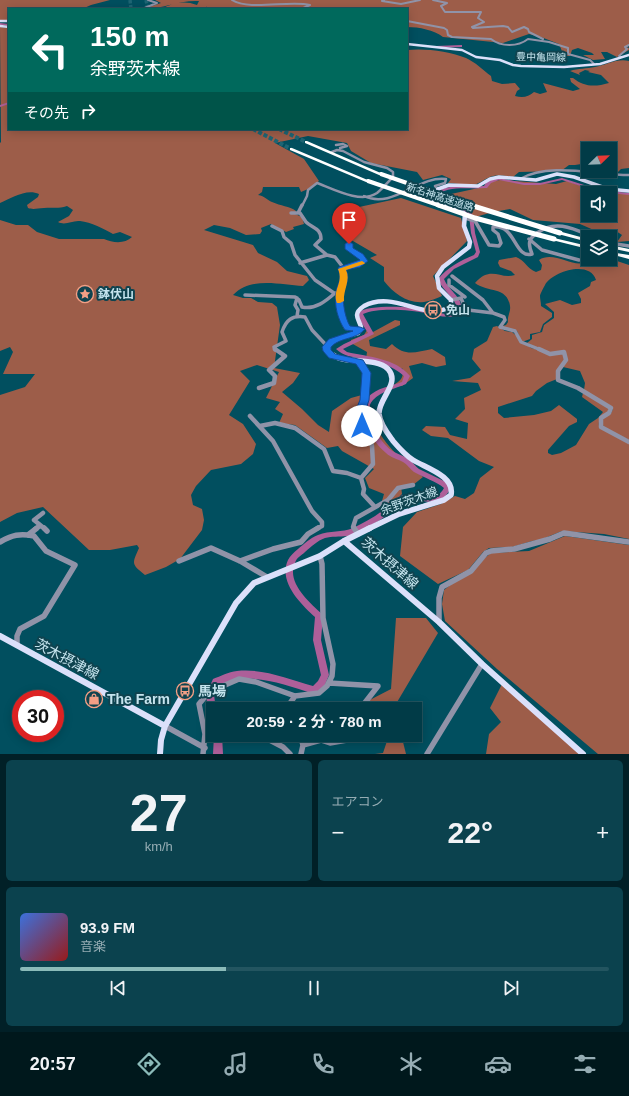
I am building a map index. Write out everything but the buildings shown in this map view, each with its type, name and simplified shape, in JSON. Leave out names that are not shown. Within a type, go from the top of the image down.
[{"type":"highway","name":"新名神高速道路","points":[[306,142],[380,174],[450,199],[581,239]]},
{"type":"highway","name":"新名神高速道路","points":[[291,149],[368,181],[463,214],[581,246]]},
{"type":"highway","points":[[617,248],[628,250]]},
{"type":"highway","points":[[617,254],[629,257]]},
{"type":"main road","name":"豊中亀岡線","points":[[408,44],[462,50],[476,57],[500,60],[517,66],[561,68],[594,64],[629,55]]},
{"type":"main road","points":[[327,346],[332,341],[355,334],[360,329],[357,316],[358,311],[364,306],[373,302],[387,301],[441,311],[451,307],[451,300],[442,291],[437,278],[438,274],[470,244],[464,226],[466,218],[465,214],[459,209],[432,201],[430,198],[438,189],[449,185],[478,186],[490,179],[499,177],[520,180],[536,180],[551,175],[563,175],[608,189],[629,191]]},
{"type":"main road","name":"余野茨木線","points":[[327,346],[327,351],[332,356],[360,362],[379,364],[390,372],[391,377],[388,392],[379,410],[381,423],[408,456],[447,480],[452,490],[450,495],[444,500],[398,514],[344,541]]},
{"type":"main road","name":"茨木摂津線","points":[[160,754],[161,740],[165,726],[236,603],[254,583],[320,556],[344,541],[439,622],[482,664],[583,754]]},
{"type":"main road","name":"茨木摂津線","points":[[0,636],[30,654],[165,726]]},
{"type":"street","points":[[144,8],[157,3],[148,0]]},
{"type":"street","points":[[232,0],[236,3],[280,6],[297,4],[310,5],[303,8]]},
{"type":"street","points":[[384,0],[382,1],[396,4],[414,3],[420,0]]},
{"type":"street","points":[[433,0],[447,2],[441,6],[445,12],[474,10],[481,12],[478,18],[484,22],[472,26],[473,28],[504,25],[509,27],[512,32],[521,27],[526,27],[529,32],[556,44]]},
{"type":"street","points":[[408,21],[444,28],[447,30],[448,35],[452,37],[491,38],[496,43],[504,45],[524,42],[528,38],[543,40],[566,47],[569,54],[585,59],[594,64]]},
{"type":"street","points":[[620,57],[627,49],[625,47],[629,45]]},
{"type":"street","points":[[582,65],[589,62],[585,59]]},
{"type":"street","points":[[298,213],[307,196],[308,190],[317,183],[347,193],[369,196],[377,193],[392,177],[393,172],[387,168],[364,162],[343,151],[333,152],[332,149],[334,148],[345,148],[347,146],[343,144],[336,145]]},
{"type":"street","points":[[520,180],[527,174],[551,171],[609,176],[629,176]]},
{"type":"street","points":[[364,196],[369,199],[378,199],[404,193],[437,178],[446,179],[445,183],[435,186],[438,189]]},
{"type":"street","points":[[245,295],[291,296],[297,298],[302,307],[306,308],[321,303],[338,293],[345,280],[342,266],[335,257],[326,255],[315,246],[321,239],[321,234],[318,230],[306,222],[298,213],[291,213]]},
{"type":"street","points":[[466,218],[474,220],[478,229],[488,238],[489,245],[493,246],[499,246],[501,243],[498,234],[493,230],[495,226],[500,226],[506,230],[524,255],[532,254],[528,245],[530,238],[544,227],[555,225],[568,227],[581,232]]},
{"type":"street","points":[[272,226],[282,231],[284,237],[292,243],[295,255],[315,280],[338,293]]},
{"type":"street","points":[[530,238],[534,245],[543,250],[565,255],[578,260]]},
{"type":"street","points":[[342,269],[357,265],[364,261],[360,256],[349,249],[349,244]]},
{"type":"street","points":[[617,246],[628,250]]},
{"type":"street","points":[[300,263],[326,255]]},
{"type":"street","points":[[452,276],[483,300],[494,313]]},
{"type":"street","points":[[449,280],[449,285],[463,294],[465,308],[468,310],[494,313],[504,317],[505,320],[500,327],[515,331],[521,342],[530,347],[550,354],[564,352],[566,360],[558,371],[558,380],[578,388],[610,407],[611,409],[609,413],[601,418],[601,426],[609,432],[629,442]]},
{"type":"street","points":[[442,291],[452,287]]},
{"type":"street","points":[[338,293],[342,320],[345,327],[360,329]]},
{"type":"street","points":[[451,300],[464,297]]},
{"type":"street","points":[[297,298],[295,305],[298,310],[297,316]]},
{"type":"street","points":[[260,388],[274,383],[276,379],[275,375],[269,370],[284,356],[276,351],[274,347],[286,341],[282,332],[286,322],[297,316],[305,317],[312,331],[319,336],[321,341],[327,346]]},
{"type":"street","points":[[360,362],[366,373],[364,400],[360,412],[362,426],[369,436],[372,446],[374,464],[361,478]]},
{"type":"street","points":[[240,561],[273,549],[301,542],[308,534],[322,526],[322,522],[312,511],[273,442],[250,416]]},
{"type":"street","points":[[277,421],[283,425]]},
{"type":"street","points":[[260,426],[266,424],[283,425],[295,428],[324,449],[333,471],[347,473],[361,478]]},
{"type":"street","points":[[361,478],[364,490],[363,494],[375,507]]},
{"type":"street","points":[[358,534],[353,527],[354,521],[388,500],[398,488],[402,486],[414,485]]},
{"type":"street","points":[[43,513],[34,520],[47,530]]},
{"type":"street","points":[[28,535],[40,526]]},
{"type":"street","points":[[439,622],[439,598],[442,587],[471,571],[486,553],[491,551],[514,549],[550,539],[564,533],[629,542]]},
{"type":"street","points":[[0,542],[13,535],[34,536],[46,551],[75,564],[44,616],[31,622],[20,630],[17,636],[17,645]]},
{"type":"street","points":[[179,561],[211,548],[240,561],[267,577]]},
{"type":"street","points":[[165,726],[204,751],[206,733],[199,704],[209,692],[239,679],[256,682],[295,696],[319,693],[329,683],[332,676],[333,664],[323,618],[322,564],[320,556]]},
{"type":"street","points":[[427,754],[482,664]]},
{"type":"street","points":[[329,683],[378,686],[365,702]]},
{"type":"street","points":[[291,702],[295,696]]},
{"type":"street","points":[[272,742],[279,744],[290,754]]},
{"type":"street","points":[[300,754],[303,746],[302,742]]},
{"type":"street","points":[[303,746],[315,742]]},
{"type":"shaded area","points":[[0,0],[110,0],[84,8],[8,8],[8,21],[0,20]]},
{"type":"shaded area","points":[[155,0],[629,0],[629,46],[626,47],[629,48],[629,50],[617,57],[607,52],[601,52],[605,59],[593,60],[583,55],[594,55],[592,53],[578,48],[572,50],[570,56],[564,56],[559,44],[529,34],[503,43],[443,37],[426,29],[408,27],[408,8],[207,8],[206,6],[207,8],[163,8],[173,4],[158,8],[146,8],[161,3]],"holes":[[[199,1],[197,5],[192,3],[179,3]]]},
{"type":"shaded area","points":[[0,27],[8,28],[8,130],[408,130],[408,50],[421,49],[437,51],[466,58],[491,76],[492,81],[502,84],[515,83],[520,89],[517,91],[515,96],[520,97],[525,97],[534,92],[540,94],[547,92],[543,83],[573,91],[580,89],[571,82],[570,78],[573,78],[586,85],[609,83],[601,75],[588,72],[590,71],[585,70],[579,73],[580,75],[570,71],[595,67],[616,61],[629,61],[629,168],[621,169],[617,173],[617,142],[581,142],[581,164],[569,165],[561,171],[519,172],[513,177],[494,176],[471,185],[448,183],[451,179],[442,175],[423,180],[417,172],[371,163],[351,151],[347,143],[308,136],[275,143],[304,159],[319,181],[301,192],[299,187],[263,187],[262,192],[258,195],[296,211],[295,214],[302,217],[304,224],[293,227],[294,229],[286,232],[271,224],[261,228],[262,231],[260,234],[246,235],[230,228],[214,225],[204,230],[253,245],[258,253],[277,262],[287,271],[307,276],[309,280],[303,286],[276,283],[248,285],[233,295],[243,298],[251,298],[258,302],[272,303],[277,307],[280,325],[274,368],[300,373],[293,383],[282,392],[318,425],[329,432],[332,411],[351,398],[369,393],[371,414],[381,435],[400,457],[423,477],[413,485],[401,486],[402,494],[384,512],[382,501],[384,494],[369,488],[365,478],[374,469],[342,451],[338,446],[327,448],[295,425],[279,423],[283,414],[275,409],[280,402],[266,398],[279,372],[257,365],[240,371],[250,381],[229,415],[243,424],[256,444],[253,454],[241,464],[211,470],[196,486],[191,495],[193,505],[202,509],[204,520],[202,530],[180,559],[166,567],[145,575],[135,566],[134,563],[139,548],[137,545],[110,550],[89,550],[43,507],[17,513],[0,522],[0,395],[25,387],[35,374],[3,374],[13,352],[10,347],[0,351],[0,220],[16,225],[28,225],[37,232],[59,239],[104,239],[119,242],[126,241],[132,237],[120,232],[113,234],[89,223],[77,221],[64,223],[58,222],[69,216],[73,210],[67,206],[58,208],[28,208],[27,205],[38,197],[39,194],[34,192],[19,194],[0,203]]},
{"type":"shaded area","points":[[500,180],[556,184],[567,181],[582,186],[581,222],[617,222],[617,194],[629,194],[629,241],[617,242],[622,235],[617,230],[594,230],[580,224],[533,220],[510,209],[472,218],[472,214],[463,207],[450,203],[458,202],[459,200],[449,196],[451,194],[483,187],[490,182]]},
{"type":"shaded area","points":[[401,198],[461,218],[467,241],[433,276],[442,296],[426,302],[412,301],[401,297],[392,290],[384,281],[384,267],[370,258],[377,255],[341,234],[337,225],[355,219],[359,212],[359,207]]},
{"type":"shaded area","points":[[516,257],[536,272],[541,270],[542,265],[539,260],[545,257],[552,257],[581,264],[581,266],[617,266],[617,261],[629,265],[629,440],[605,428],[602,424],[603,418],[611,413],[613,409],[584,390],[585,383],[580,371],[563,367],[565,353],[550,354],[527,343],[532,339],[532,335],[542,332],[544,325],[554,318],[554,312],[545,304],[560,300],[572,305],[581,303],[578,293],[590,286],[591,282],[596,280],[592,274],[587,270],[571,270],[563,272],[549,280],[540,297],[541,306],[552,313],[552,317],[543,324],[540,332],[530,334],[530,339],[522,342],[517,331],[502,326],[506,325],[508,322],[510,310],[508,300],[505,295],[475,283],[486,275],[491,274],[505,276],[515,275],[511,271],[500,267],[498,263],[499,260]]},
{"type":"shaded area","points":[[395,320],[400,321],[400,325],[369,340],[370,346],[386,349],[392,344],[401,351],[406,352],[432,349],[445,357],[446,365],[436,367],[422,363],[409,366],[413,378],[402,386],[395,384],[402,378],[403,369],[384,362],[366,359],[367,352],[351,343],[351,340],[364,335],[367,330],[373,332]]},
{"type":"shaded area","points":[[497,326],[505,331],[512,332],[531,348],[546,352],[562,352],[565,360],[557,379],[547,383],[532,396],[498,407],[498,413],[504,418],[534,415],[551,411],[559,405],[577,419],[577,422],[569,426],[548,450],[548,453],[552,455],[561,453],[576,445],[589,424],[598,418],[603,412],[582,397],[583,393],[609,407],[608,412],[600,419],[599,426],[629,443],[629,539],[604,534],[562,531],[540,540],[512,547],[489,548],[483,552],[468,570],[438,584],[400,556],[403,527],[417,512],[441,504],[455,496],[465,499],[474,493],[480,478],[494,467],[479,461],[448,438],[431,436],[422,430],[426,426],[445,427],[450,435],[467,439],[468,423],[455,419],[465,409],[464,398],[481,390],[478,383],[452,381],[470,378],[481,370],[472,359],[474,349],[487,341],[493,327]]},
{"type":"shaded area","points":[[565,536],[629,545],[629,754],[598,754],[497,669],[445,621],[442,604],[444,590],[491,553],[529,551]]},
{"type":"shaded area","points":[[396,618],[426,618],[438,633],[397,702],[366,702],[391,689]]},
{"type":"shaded area","points":[[502,684],[581,754],[486,754],[489,734],[501,722],[490,708]]},
{"type":"shaded area","points":[[387,742],[403,742],[406,754],[375,754],[383,753]]},
{"type":"waterway","points":[[0,24],[8,25]]},
{"type":"waterway","points":[[436,47],[461,46]]},
{"type":"waterway","points":[[0,106],[8,103]]},
{"type":"waterway","points":[[441,203],[437,202],[433,198],[442,190],[449,188],[485,187],[489,182],[499,179],[524,184],[540,184],[562,179],[599,191],[629,194]]},
{"type":"waterway","points":[[211,702],[210,695],[216,682],[237,675],[246,674],[265,676],[314,690],[321,684],[325,675],[317,640],[319,616],[302,599],[293,585],[289,570],[291,562],[315,539],[328,534],[349,533],[375,520],[401,498],[439,498],[448,488],[446,485],[413,468],[407,461],[390,453],[380,443],[367,421],[365,413],[369,400],[381,392],[404,383],[407,376],[401,370],[387,363],[345,353],[339,349],[371,334],[360,313],[365,311],[373,309],[419,310],[446,316],[458,313],[458,303],[446,289],[441,279],[452,268],[461,262],[476,256],[478,252],[473,233],[471,215],[465,210],[452,205]]},
{"type":"waterway","points":[[218,742],[218,754]]},
{"type":"tunnel","points":[[130,0],[131,8]]},
{"type":"tunnel","points":[[146,0],[148,8]]},
{"type":"tunnel","points":[[255,130],[291,149]]},
{"type":"tunnel","points":[[281,130],[306,142]]},
{"type":"slow traffic","points":[[340,301],[341,288],[345,280],[342,269],[362,263]]},
{"type":"place","name":"鉢伏山","points":[[85,294]]},
{"type":"place","name":"免山","points":[[433,310]]},
{"type":"place","name":"馬場","points":[[185,691]]},
{"type":"place","name":"The Farm","points":[[94,699]]},
{"type":"route","points":[[349,244],[350,246],[348,248],[362,257],[364,262],[342,269],[345,280],[343,282],[340,294],[342,320],[345,327],[360,329],[352,336],[332,341],[328,344],[327,351],[332,356],[360,362],[366,373],[364,400],[360,412],[362,426]]}]
